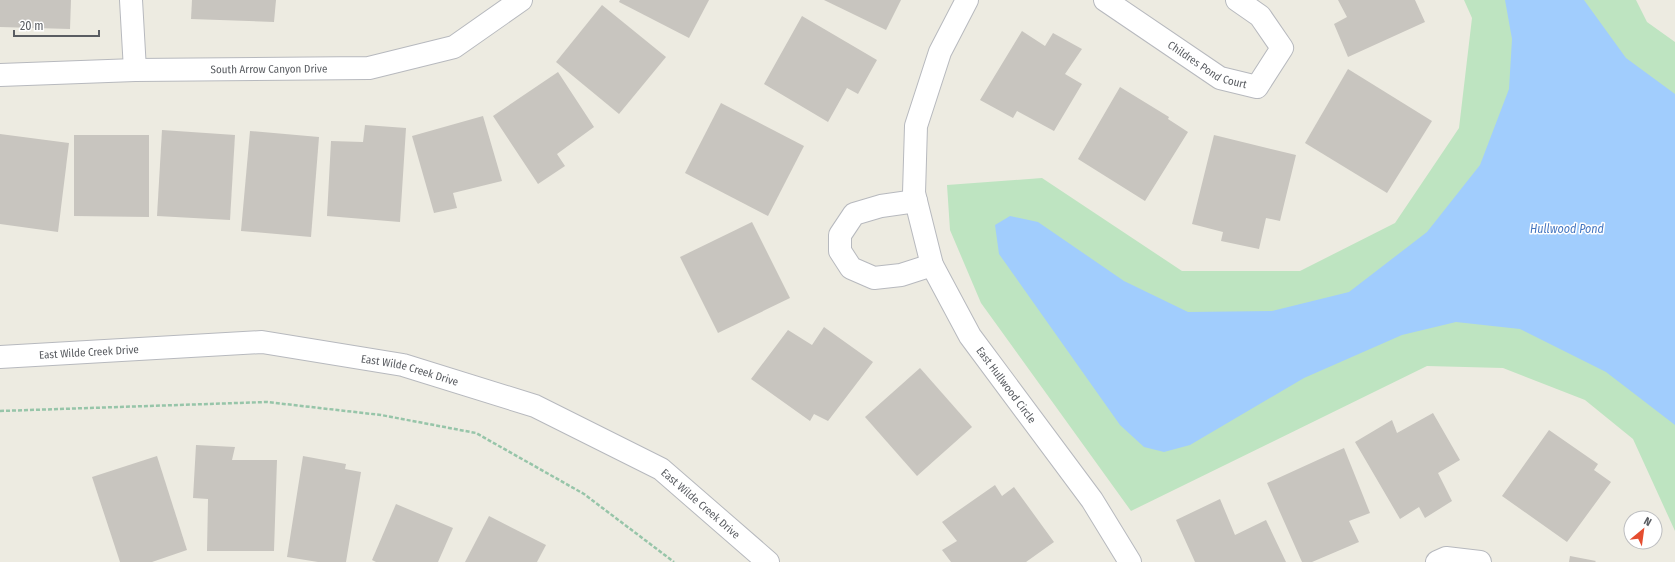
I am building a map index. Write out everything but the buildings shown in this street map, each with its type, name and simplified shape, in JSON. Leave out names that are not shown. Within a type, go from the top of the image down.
[{"type":"street","points":[[131,0],[135,70]]},
{"type":"street","name":"South Arrow Canyon Drive","points":[[0,75],[135,70],[370,68],[454,47],[521,0]]},
{"type":"street","name":"East Hullwood Circle","points":[[967,0],[940,52],[916,126],[915,197],[932,265],[970,336],[1092,500],[1130,562]]},
{"type":"street","name":"Childres Pond Court","points":[[1105,0],[1220,78],[1257,87],[1282,48],[1260,16],[1236,0]]},
{"type":"street","points":[[915,197],[854,214],[840,234],[840,251],[851,268],[874,278],[901,275],[932,265]]},
{"type":"street","name":"East Wilde Creek Drive","points":[[0,357],[262,342],[403,365],[535,406],[661,469],[768,562]]},
{"type":"street","points":[[1437,562],[1446,558],[1480,562]]},
{"type":"path","points":[[0,411],[267,402],[382,415],[476,434],[584,494],[674,562]]},
{"type":"green space","name":"Hullwood Pond","points":[[1464,0],[1636,0],[1647,22],[1675,42],[1675,531],[1633,439],[1585,400],[1503,368],[1427,366],[1131,511],[981,303],[950,230],[947,185],[1042,178],[1182,271],[1300,271],[1395,223],[1459,128],[1472,18]]},
{"type":"water","name":"Hullwood Pond","points":[[1505,0],[1584,0],[1626,58],[1675,94],[1675,425],[1606,372],[1520,329],[1456,322],[1402,335],[1304,378],[1190,445],[1164,452],[1144,447],[1120,425],[999,254],[995,225],[1010,216],[1038,222],[1124,281],[1188,312],[1272,311],[1349,292],[1427,232],[1480,165],[1509,89],[1512,39]]}]
